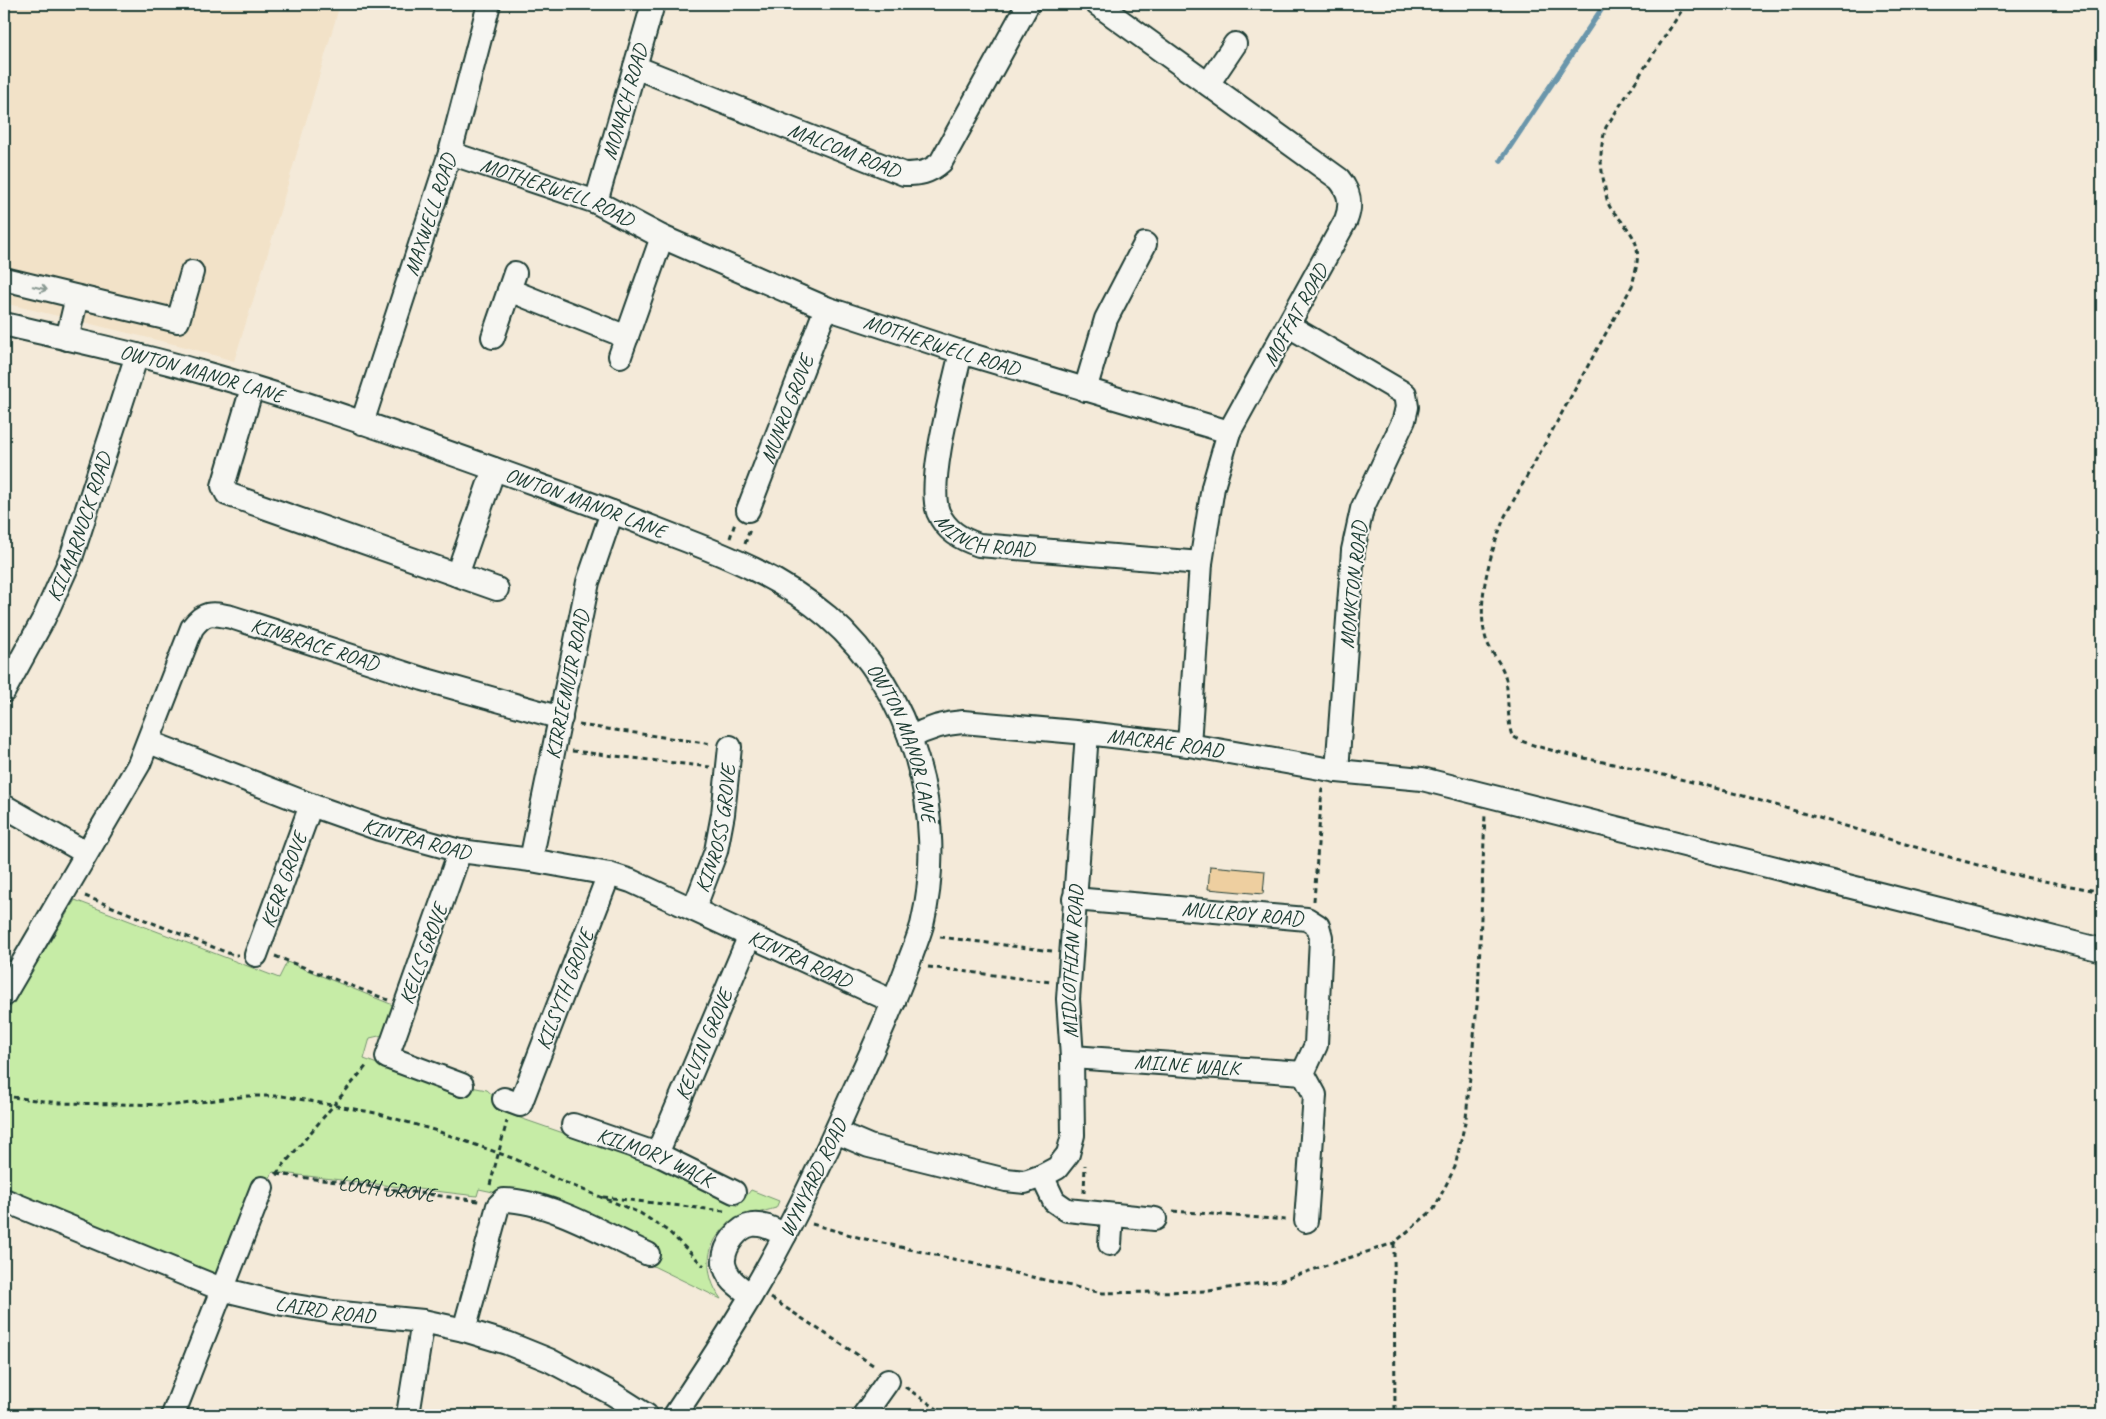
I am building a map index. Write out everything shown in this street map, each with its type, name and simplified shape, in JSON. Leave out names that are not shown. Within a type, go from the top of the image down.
[{"type":"street","name":"MAXWELL ROAD","points":[[362,423],[450,153],[489,4]]},
{"type":"street","name":"MONACH ROAD","points":[[596,202],[653,4]]},
{"type":"street","name":"MALCOM ROAD","points":[[635,67],[904,174],[920,174],[933,169],[941,162],[1028,4]]},
{"type":"street","name":"MOFFAT ROAD","points":[[1097,4],[1339,179],[1346,187],[1350,209],[1346,220],[1289,326],[1229,432],[1214,487],[1201,563],[1189,745]]},
{"type":"street","points":[[1208,84],[1235,44]]},
{"type":"street","name":"MOTHERWELL ROAD","points":[[450,153],[596,202],[662,237],[826,308],[961,352],[1229,432]]},
{"type":"street","points":[[493,337],[512,281],[624,346],[662,237]]},
{"type":"street","points":[[1085,390],[1106,319],[1145,244]]},
{"type":"street","points":[[4,279],[178,321],[192,272]]},
{"type":"street","points":[[68,339],[77,297]]},
{"type":"street","name":"MUNRO GROVE","points":[[748,510],[826,308]]},
{"type":"street","name":"OWTON MANOR LANE","points":[[4,324],[137,355],[252,388],[362,423],[612,512],[732,558],[756,569],[796,593],[827,616],[855,642],[878,674],[910,738],[924,780],[930,840],[928,882],[929,931]]},
{"type":"street","name":"MONKTON ROAD","points":[[1289,326],[1406,394],[1407,407],[1404,420],[1362,509],[1353,550],[1331,770]]},
{"type":"street","name":"MINCH ROAD","points":[[961,352],[935,484],[935,499],[939,513],[953,533],[959,538],[979,546],[1201,563]]},
{"type":"street","name":"KILMARNOCK ROAD","points":[[6,682],[44,618],[71,558],[137,355]]},
{"type":"street","points":[[252,388],[223,486],[227,494],[497,590]]},
{"type":"street","points":[[457,575],[494,469]]},
{"type":"street","name":"KIRRIEMUIR ROAD","points":[[531,860],[588,582],[612,512]]},
{"type":"street","name":"KINBRACE ROAD","points":[[149,742],[192,628],[200,617],[213,614],[231,616],[423,679],[560,720]]},
{"type":"street","name":"MACRAE ROAD","points":[[910,738],[943,725],[963,722],[1087,733],[1189,745],[1331,770],[1422,780],[2102,950]]},
{"type":"street","name":"MIDLOTHIAN ROAD","points":[[836,1132],[869,1146],[1006,1180],[1025,1182],[1057,1168],[1068,1154],[1073,1135],[1072,1056],[1068,999],[1070,953],[1087,733]]},
{"type":"street","points":[[4,995],[139,764],[149,742]]},
{"type":"street","name":"KINTRA ROAD","points":[[149,742],[311,806],[379,829],[460,851],[531,860],[609,874],[631,881],[894,1002]]},
{"type":"street","name":"KINROSS GROVE","points":[[694,909],[716,851],[730,746]]},
{"type":"street","points":[[4,806],[86,853]]},
{"type":"street","name":"KERR GROVE","points":[[257,952],[311,806]]},
{"type":"street","name":"KELLS GROVE","points":[[382,1055],[405,1006],[460,851]]},
{"type":"street","name":"KILSYTH GROVE","points":[[518,1104],[609,874]]},
{"type":"street","name":"MULLROY ROAD","points":[[1074,899],[1307,919],[1318,926],[1321,937],[1316,1045],[1303,1073]]},
{"type":"street","name":"WYNYARD ROAD","points":[[675,1415],[754,1291],[789,1227],[836,1132],[894,1002],[929,931]]},
{"type":"street","name":"KELVIN GROVE","points":[[657,1154],[750,935]]},
{"type":"street","points":[[382,1055],[462,1085]]},
{"type":"street","name":"MILNE WALK","points":[[1072,1056],[1303,1073]]},
{"type":"street","points":[[1303,1073],[1315,1095],[1306,1219]]},
{"type":"street","name":"KILMORY WALK","points":[[573,1125],[657,1154],[730,1201]]},
{"type":"street","points":[[1042,1176],[1054,1201],[1060,1207],[1067,1210],[1112,1215],[1159,1214]]},
{"type":"street","points":[[164,1414],[221,1289],[238,1223],[269,1181]]},
{"type":"street","name":"LAIRD ROAD","points":[[4,1200],[221,1289],[283,1304],[332,1312],[423,1321],[464,1330],[507,1343],[550,1360],[614,1394],[646,1415]]},
{"type":"street","points":[[464,1330],[492,1204],[504,1200],[519,1200],[547,1208],[609,1228],[648,1254]]},
{"type":"street","points":[[1110,1244],[1112,1215]]},
{"type":"street","points":[[754,1291],[732,1280],[726,1269],[724,1259],[730,1244],[738,1230],[752,1224],[789,1227]]},
{"type":"street","points":[[408,1415],[423,1321]]},
{"type":"street","points":[[864,1415],[887,1378]]},
{"type":"path","points":[[1686,4],[1606,127],[1601,144],[1600,162],[1607,199],[1611,208],[1636,243],[1638,259],[1632,286],[1505,516],[1494,544],[1482,607],[1483,627],[1488,642],[1504,670],[1509,696],[1510,730],[1513,736],[1520,740],[1551,750],[1670,776],[2012,874],[2102,892]]},
{"type":"path","points":[[740,508],[756,514],[732,558],[740,508]]},
{"type":"path","points":[[560,720],[730,746]]},
{"type":"path","points":[[554,749],[728,770]]},
{"type":"path","points":[[1307,919],[1314,900],[1331,770]]},
{"type":"path","points":[[789,1227],[861,1238],[1102,1292],[1209,1291],[1282,1280],[1394,1244],[1434,1208],[1455,1167],[1466,1118],[1478,995],[1485,795]]},
{"type":"path","points":[[66,888],[233,955],[257,952],[405,1006]]},
{"type":"path","points":[[929,931],[1070,953]]},
{"type":"path","points":[[925,966],[1069,984]]},
{"type":"path","points":[[269,1181],[335,1105],[382,1055]]},
{"type":"path","points":[[4,1096],[59,1103],[175,1105],[248,1096],[282,1096],[376,1113],[436,1131],[498,1154],[640,1213],[668,1231],[706,1268]]},
{"type":"path","points":[[492,1204],[498,1154],[518,1104]]},
{"type":"path","points":[[1084,1202],[1085,1165]]},
{"type":"path","name":"LOCH GROVE","points":[[269,1181],[492,1204]]},
{"type":"path","points":[[603,1197],[730,1201]]},
{"type":"path","points":[[1159,1214],[1282,1220],[1306,1219]]},
{"type":"path","points":[[1394,1244],[1395,1415]]},
{"type":"path","points":[[754,1291],[946,1415]]},
{"type":"shaded area","points":[[4,4],[340,4],[267,256],[234,361],[186,347],[4,303]]},
{"type":"green space","points":[[75,900],[279,978],[287,962],[393,1005],[383,1035],[370,1038],[364,1059],[464,1097],[471,1087],[487,1090],[496,1098],[497,1110],[641,1160],[738,1206],[751,1190],[779,1201],[776,1208],[753,1214],[731,1223],[722,1230],[716,1239],[711,1248],[709,1269],[715,1289],[721,1299],[647,1263],[564,1207],[479,1189],[477,1196],[273,1172],[217,1277],[4,1189],[4,1018]]},
{"type":"building","points":[[1210,866],[1265,871],[1263,894],[1208,889]]},
{"type":"waterway","points":[[1501,160],[1605,4]]}]
